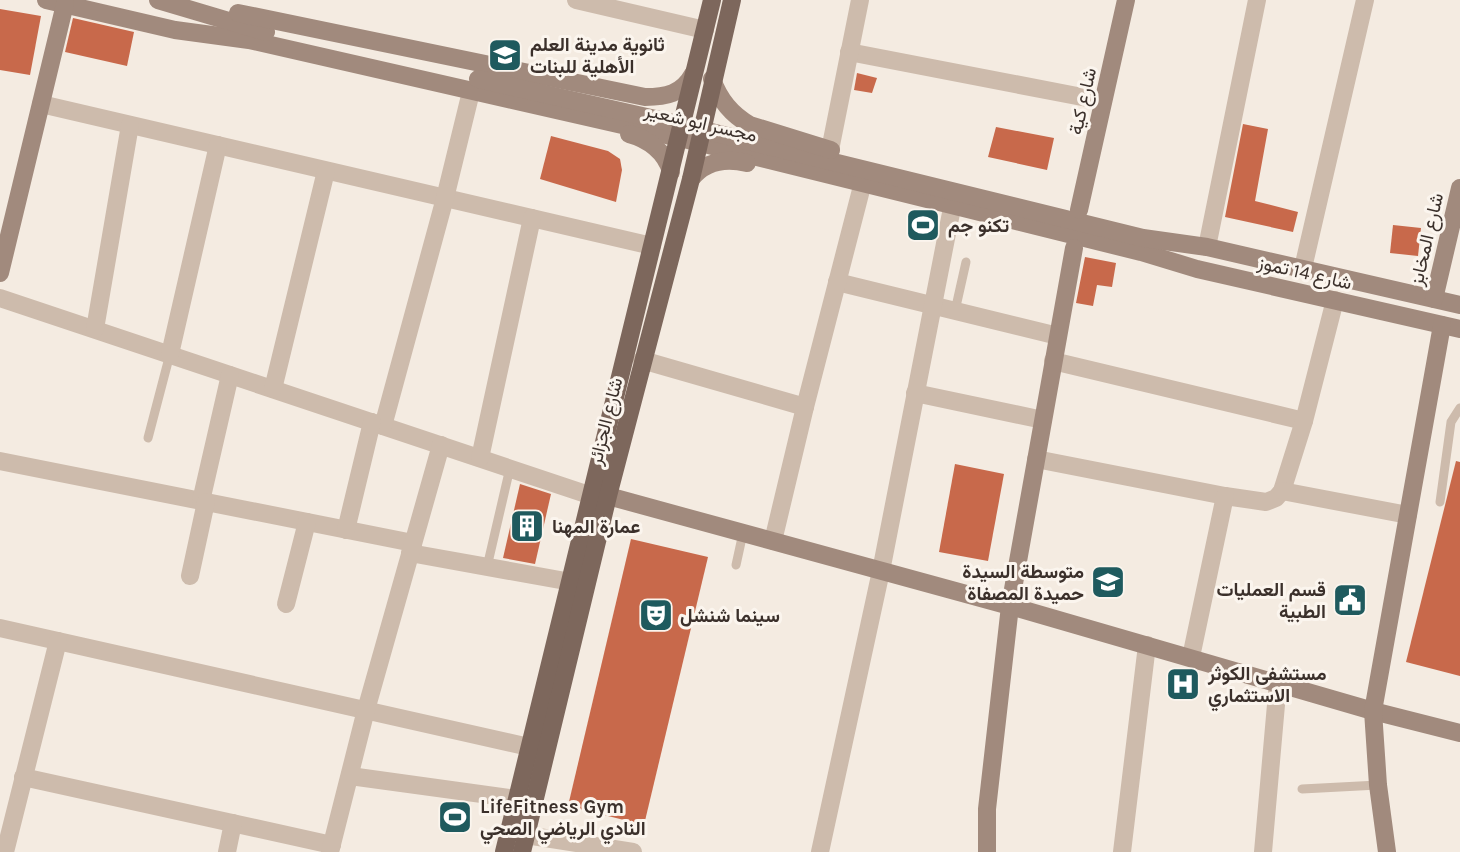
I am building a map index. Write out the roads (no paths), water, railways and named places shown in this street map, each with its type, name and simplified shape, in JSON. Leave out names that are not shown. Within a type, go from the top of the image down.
[{"type":"main road","points":[[46,0],[565,123],[633,135],[658,150],[669,164],[671,172]]},
{"type":"main road","name":"شارع الجزائر","points":[[524,843],[652,246],[712,0]]},
{"type":"main road","name":"شارع الجزائر","points":[[504,852],[571,582],[642,360],[691,178],[732,0]]},
{"type":"main road","name":"شارع كية","points":[[1079,210],[1126,0]]},
{"type":"main road","points":[[166,2],[193,2],[636,96],[660,97],[672,94],[682,89],[693,74]]},
{"type":"main road","points":[[166,2],[251,34]]},
{"type":"main road","points":[[0,273],[65,4]]},
{"type":"main road","points":[[176,30],[251,34]]},
{"type":"main road","name":"مجسر ابو شعير","points":[[251,34],[691,127],[1142,245]]},
{"type":"main road","points":[[712,79],[715,89],[732,113],[750,125],[830,150],[1079,210],[1207,247]]},
{"type":"main road","points":[[633,135],[649,129],[653,117],[648,105],[636,96]]},
{"type":"main road","points":[[741,162],[726,150],[725,134],[738,125],[750,125]]},
{"type":"main road","points":[[691,178],[697,170],[708,164],[730,160],[951,213],[1074,248],[1152,265],[1197,270]]},
{"type":"main road","name":"شارع المخابز","points":[[1434,299],[1460,188]]},
{"type":"main road","name":"شارع 14 تموز","points":[[1142,245],[1207,247],[1460,305]]},
{"type":"main road","name":"شارع 14 تموز","points":[[1142,245],[1197,270],[1460,330]]},
{"type":"main road","points":[[987,852],[991,770],[1010,606],[1074,248]]},
{"type":"main road","points":[[1387,852],[1378,785],[1373,711],[1442,326]]},
{"type":"main road","points":[[600,496],[1010,606],[1373,711],[1460,733]]},
{"type":"street","points":[[576,0],[705,30]]},
{"type":"street","points":[[830,150],[860,0]]},
{"type":"street","points":[[1207,247],[1257,0]]},
{"type":"street","points":[[1303,268],[1365,0]]},
{"type":"street","points":[[849,52],[1103,101]]},
{"type":"street","points":[[346,530],[445,198],[469,100]]},
{"type":"street","points":[[41,104],[652,246]]},
{"type":"street","points":[[95,330],[130,125]]},
{"type":"street","points":[[170,354],[218,145]]},
{"type":"street","points":[[273,389],[326,171]]},
{"type":"street","points":[[773,541],[804,408],[861,190]]},
{"type":"street","points":[[820,852],[881,571],[951,213]]},
{"type":"street","points":[[481,458],[532,218]]},
{"type":"street","points":[[837,282],[1058,336]]},
{"type":"street","points":[[0,298],[600,496]]},
{"type":"street","points":[[1036,459],[1225,496],[1266,502],[1276,498],[1282,491],[1304,421],[1335,300]]},
{"type":"street","points":[[642,360],[804,408]]},
{"type":"street","points":[[1054,361],[1304,421]]},
{"type":"street","points":[[190,576],[230,375]]},
{"type":"street","points":[[915,393],[1043,420]]},
{"type":"street","points":[[23,777],[233,823],[331,849],[366,710],[440,445]]},
{"type":"street","points":[[0,461],[346,530],[487,567],[571,582]]},
{"type":"street","points":[[1282,491],[1408,515]]},
{"type":"street","points":[[1191,657],[1225,496]]},
{"type":"street","points":[[286,604],[307,522]]},
{"type":"street","points":[[0,628],[529,747]]},
{"type":"street","points":[[5,852],[58,641]]},
{"type":"street","points":[[1122,852],[1147,645]]},
{"type":"street","points":[[1263,852],[1279,682]]},
{"type":"street","points":[[350,776],[517,799]]},
{"type":"street","points":[[227,852],[233,823]]},
{"type":"street","points":[[524,843],[633,852]]},
{"type":"lane","points":[[955,312],[966,262]]},
{"type":"lane","points":[[148,438],[170,354]]},
{"type":"lane","points":[[1440,502],[1451,422],[1460,408]]},
{"type":"lane","points":[[487,567],[510,468]]},
{"type":"lane","points":[[736,565],[743,533]]},
{"type":"lane","points":[[1302,789],[1378,785]]},
{"type":"place","name":"ثانوية مدينة العلم الأهلية للبنات","points":[[505,55]]},
{"type":"place","name":"تكنو جم","points":[[923,225]]},
{"type":"place","name":"عمارة المهنا","points":[[527,526]]},
{"type":"place","name":"متوسطة السيدة حميدة المصفاة","points":[[1108,582]]},
{"type":"place","name":"قسم العمليات الطبية","points":[[1350,600]]},
{"type":"place","name":"سينما شنشل","points":[[656,615]]},
{"type":"place","name":"مستشفى الكوثر الاستثماري","points":[[1183,684]]},
{"type":"place","name":"LifeFitness Gym النادي الرياضي الصحي","points":[[455,817]]}]
